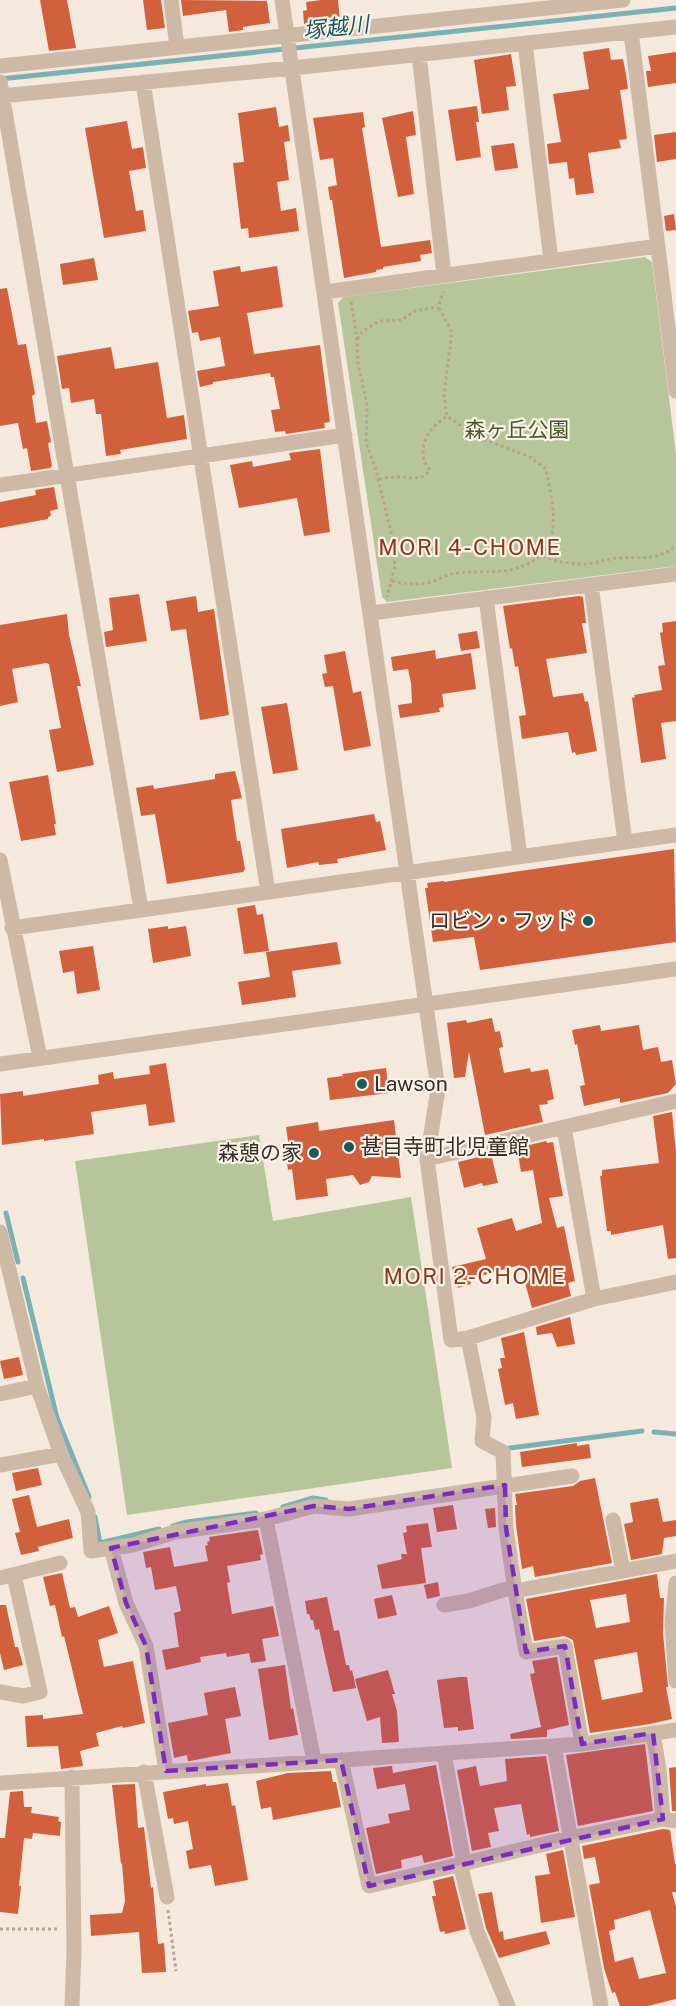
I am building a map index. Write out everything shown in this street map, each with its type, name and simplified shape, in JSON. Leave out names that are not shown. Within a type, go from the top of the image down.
[{"type":"street","points":[[171,0],[177,47]]},
{"type":"street","points":[[282,0],[438,1089],[427,1159],[451,1340],[468,1338],[594,1299],[676,1282]]},
{"type":"street","points":[[0,66],[623,0]]},
{"type":"street","points":[[141,909],[1,90],[143,82],[291,63],[419,54],[676,27]]},
{"type":"street","points":[[631,32],[676,391]]},
{"type":"street","points":[[525,43],[551,261]]},
{"type":"street","points":[[419,54],[447,275]]},
{"type":"street","points":[[143,82],[199,457],[268,892]]},
{"type":"street","points":[[325,292],[658,246]]},
{"type":"street","points":[[0,486],[345,435]]},
{"type":"street","points":[[371,613],[676,574]]},
{"type":"street","points":[[591,585],[626,842]]},
{"type":"street","points":[[486,598],[520,856]]},
{"type":"street","points":[[7,918],[141,909],[676,835]]},
{"type":"street","points":[[0,860],[7,918],[40,1058]]},
{"type":"street","points":[[0,1064],[676,969]]},
{"type":"street","points":[[427,1159],[676,1101]]},
{"type":"street","points":[[564,1127],[594,1299]]},
{"type":"street","points":[[0,1232],[5,1274],[37,1386],[62,1454],[88,1512],[91,1551],[134,1545],[175,1532],[266,1519],[314,1506],[349,1509],[572,1476]]},
{"type":"street","points":[[468,1338],[484,1418],[482,1441],[503,1452],[506,1528],[526,1652],[565,1646],[582,1744]]},
{"type":"street","points":[[0,1394],[37,1386]]},
{"type":"street","points":[[0,1465],[62,1454]]},
{"type":"street","points":[[266,1519],[314,1761]]},
{"type":"street","points":[[613,1520],[623,1571]]},
{"type":"street","points":[[111,1548],[126,1603],[146,1646],[166,1771]]},
{"type":"street","points":[[444,1605],[469,1601],[515,1588],[676,1562]]},
{"type":"street","points":[[0,1692],[23,1696],[40,1692],[7,1577],[60,1563]]},
{"type":"street","points":[[676,1583],[672,1623],[676,1681]]},
{"type":"street","points":[[0,1783],[582,1744],[676,1730]]},
{"type":"street","points":[[341,1760],[369,1886],[570,1838],[669,1820],[653,1733]]},
{"type":"street","points":[[554,1746],[597,2005]]},
{"type":"street","points":[[444,1753],[462,1864],[477,1931],[508,2006]]},
{"type":"street","points":[[144,1772],[167,1897]]},
{"type":"street","points":[[72,1777],[74,1929],[72,2006]]},
{"type":"path","points":[[392,581],[409,585],[422,584],[453,574],[507,572],[529,565],[541,556],[547,550],[552,534],[553,514],[546,468],[530,457],[477,437],[447,416],[444,394],[452,332],[439,308],[440,300],[448,288],[447,275]]},
{"type":"path","points":[[348,288],[357,339],[358,363],[367,404],[366,443],[379,479],[391,532],[395,566],[387,593],[388,610]]},
{"type":"path","points":[[357,339],[363,331],[379,321],[402,320],[415,311],[439,308]]},
{"type":"path","points":[[379,479],[400,477],[417,479],[425,476],[430,470],[426,467],[424,460],[425,440],[432,428],[447,416]]},
{"type":"path","points":[[541,556],[575,564],[587,564],[616,558],[658,556],[676,546]]},
{"type":"path","points":[[167,1897],[176,1971]]},
{"type":"path","points":[[0,1929],[74,1929]]},
{"type":"highlighted area","points":[[505,1485],[506,1528],[526,1652],[565,1646],[582,1744],[653,1733],[663,1819],[369,1886],[341,1760],[166,1771],[146,1646],[126,1603],[111,1548],[314,1506],[349,1509]]},
{"type":"green space","name":"森ヶ丘公園","points":[[645,257],[652,262],[676,454],[676,566],[387,602],[382,597],[338,303],[343,297]]},
{"type":"green space","points":[[259,1135],[273,1221],[411,1197],[452,1468],[127,1515],[75,1161]]},
{"type":"building","points":[[40,0],[67,0],[76,48],[49,51]]},
{"type":"building","points":[[143,0],[161,0],[165,28],[147,30]]},
{"type":"building","points":[[181,0],[267,1],[270,23],[243,27],[243,30],[229,32],[226,10],[183,16]]},
{"type":"building","points":[[338,0],[340,20],[304,24],[303,11],[307,10],[306,2]]},
{"type":"building","points":[[609,48],[611,60],[623,59],[626,74],[628,89],[620,90],[627,139],[619,140],[621,148],[588,153],[594,193],[576,195],[574,178],[569,179],[567,162],[549,164],[547,144],[561,142],[553,94],[589,89],[583,52]]},
{"type":"building","points":[[676,52],[676,83],[648,87],[646,71],[651,71],[648,56]]},
{"type":"building","points":[[511,54],[516,86],[506,87],[509,110],[482,114],[474,60]]},
{"type":"building","points":[[477,106],[479,122],[476,122],[481,157],[456,161],[448,110]]},
{"type":"building","points":[[276,107],[279,127],[288,125],[290,141],[284,142],[289,180],[277,182],[281,211],[296,208],[299,231],[249,238],[248,228],[241,229],[233,163],[244,162],[238,113]]},
{"type":"building","points":[[413,111],[416,135],[406,137],[414,194],[398,197],[382,118]]},
{"type":"building","points":[[363,112],[365,127],[362,128],[381,247],[430,240],[432,253],[420,255],[421,261],[383,267],[376,272],[344,278],[328,187],[337,185],[333,158],[320,160],[313,118]]},
{"type":"building","points":[[127,121],[132,149],[143,147],[146,168],[129,171],[136,211],[143,210],[146,231],[104,238],[85,128]]},
{"type":"building","points":[[676,132],[676,159],[657,162],[654,135]]},
{"type":"building","points":[[514,143],[518,168],[495,171],[491,146]]},
{"type":"building","points":[[674,214],[676,230],[666,231],[664,216]]},
{"type":"building","points":[[94,258],[98,280],[63,285],[60,264]]},
{"type":"building","points":[[240,266],[241,272],[277,266],[283,307],[247,313],[254,354],[320,345],[330,422],[324,423],[325,428],[286,434],[285,431],[275,432],[271,410],[280,409],[274,377],[271,377],[270,373],[213,382],[213,384],[200,387],[197,371],[225,366],[220,337],[200,341],[198,332],[192,333],[188,311],[219,306],[213,271]]},
{"type":"building","points":[[7,288],[18,345],[26,344],[35,394],[32,396],[36,423],[47,421],[51,442],[48,443],[52,466],[50,468],[31,471],[27,448],[23,449],[18,423],[0,426],[0,289]]},
{"type":"building","points":[[111,347],[115,369],[158,362],[167,418],[184,415],[187,439],[120,450],[121,454],[106,456],[101,414],[96,414],[94,399],[71,403],[69,388],[62,389],[57,356]]},
{"type":"building","points":[[320,449],[330,532],[304,536],[297,498],[239,508],[230,465],[252,461],[253,467],[291,460],[289,453]]},
{"type":"building","points":[[54,487],[58,509],[50,511],[51,516],[48,519],[0,528],[0,502],[36,495],[35,490]]},
{"type":"building","points":[[139,594],[147,641],[106,647],[104,632],[113,630],[109,598]]},
{"type":"building","points":[[196,596],[198,612],[214,609],[229,715],[200,720],[186,629],[171,631],[166,601]]},
{"type":"building","points":[[583,597],[586,623],[582,623],[587,653],[546,659],[553,697],[583,693],[585,702],[588,701],[597,751],[576,755],[575,752],[572,753],[568,732],[522,739],[519,716],[526,715],[518,666],[515,667],[512,648],[510,649],[503,606]]},
{"type":"building","points":[[67,614],[69,635],[81,686],[77,686],[94,765],[57,772],[49,730],[61,728],[49,664],[12,669],[18,702],[0,706],[0,625]]},
{"type":"building","points":[[676,621],[676,721],[661,723],[666,759],[641,763],[632,698],[635,697],[634,695],[662,690],[658,666],[665,665],[660,633],[663,632],[662,623]]},
{"type":"building","points":[[477,631],[480,648],[461,651],[458,634]]},
{"type":"building","points":[[435,650],[436,659],[471,653],[476,689],[442,694],[444,707],[439,708],[440,712],[400,718],[398,705],[412,703],[411,683],[408,669],[393,671],[391,657]]},
{"type":"building","points":[[345,651],[353,693],[361,691],[371,746],[344,751],[333,686],[325,687],[322,674],[327,673],[324,655]]},
{"type":"building","points":[[287,703],[298,770],[273,774],[261,707]]},
{"type":"building","points":[[235,771],[242,798],[231,800],[237,841],[240,841],[245,869],[243,872],[167,884],[155,814],[141,816],[136,788],[153,785],[154,789],[215,779],[215,774]]},
{"type":"building","points":[[48,775],[56,835],[21,841],[9,782]]},
{"type":"building","points":[[374,814],[376,822],[380,821],[386,850],[337,859],[338,863],[319,865],[318,862],[287,868],[281,829]]},
{"type":"building","points":[[674,849],[676,942],[480,970],[474,937],[433,942],[425,888],[428,888],[427,883]]},
{"type":"building","points":[[255,905],[257,915],[263,914],[269,951],[244,954],[237,908]]},
{"type":"building","points":[[168,926],[168,929],[186,926],[191,956],[153,963],[148,929]]},
{"type":"building","points":[[337,942],[341,964],[292,971],[296,997],[242,1005],[238,982],[270,977],[266,952]]},
{"type":"building","points":[[93,946],[100,990],[77,994],[74,971],[63,973],[59,951]]},
{"type":"building","points":[[492,1018],[495,1032],[500,1031],[503,1047],[499,1048],[504,1073],[530,1068],[531,1072],[548,1069],[554,1099],[547,1101],[548,1104],[539,1105],[543,1122],[485,1135],[469,1052],[465,1077],[454,1078],[447,1023],[466,1020],[467,1023]]},
{"type":"building","points":[[600,1025],[601,1031],[639,1025],[643,1050],[658,1047],[661,1062],[672,1060],[676,1084],[668,1093],[620,1103],[620,1098],[584,1106],[580,1086],[585,1085],[572,1030]]},
{"type":"building","points":[[166,1063],[175,1122],[149,1126],[146,1104],[91,1112],[94,1134],[2,1145],[0,1094],[23,1091],[23,1096],[99,1084],[98,1075],[113,1072],[114,1079],[150,1074],[149,1066]]},
{"type":"building","points":[[386,1068],[389,1093],[330,1100],[327,1078]]},
{"type":"building","points":[[672,1112],[676,1152],[676,1258],[668,1259],[663,1225],[611,1235],[611,1231],[607,1231],[600,1176],[602,1176],[602,1170],[659,1163],[653,1116]]},
{"type":"building","points":[[394,1120],[401,1178],[372,1176],[369,1182],[360,1185],[353,1175],[326,1179],[328,1196],[296,1200],[292,1169],[288,1170],[286,1156],[290,1155],[286,1127],[318,1122],[319,1131]]},
{"type":"building","points":[[546,1141],[547,1143],[553,1142],[563,1196],[549,1198],[557,1228],[564,1226],[575,1281],[568,1283],[571,1296],[532,1308],[520,1265],[470,1279],[471,1284],[458,1288],[452,1267],[486,1259],[477,1228],[512,1218],[516,1231],[542,1223],[533,1170],[521,1172],[517,1148]]},
{"type":"building","points":[[491,1154],[498,1183],[483,1186],[482,1183],[464,1188],[458,1162]]},
{"type":"building","points":[[570,1317],[575,1344],[557,1347],[552,1333],[537,1335],[536,1327]]},
{"type":"building","points":[[524,1332],[539,1415],[516,1419],[513,1403],[505,1405],[498,1369],[502,1368],[500,1358],[505,1358],[501,1338]]},
{"type":"building","points":[[19,1357],[23,1375],[4,1379],[0,1361]]},
{"type":"building","points":[[577,1443],[577,1446],[589,1444],[591,1458],[522,1467],[520,1452]]},
{"type":"building","points":[[38,1468],[42,1485],[16,1491],[12,1473]]},
{"type":"building","points":[[595,1478],[612,1563],[535,1577],[533,1566],[522,1569],[516,1525],[515,1494],[573,1486],[580,1481]]},
{"type":"building","points":[[29,1495],[37,1527],[69,1519],[73,1538],[38,1547],[39,1551],[21,1555],[15,1533],[20,1532],[12,1499]]},
{"type":"building","points":[[658,1498],[663,1522],[676,1520],[676,1536],[664,1538],[662,1554],[631,1560],[624,1524],[633,1522],[630,1503]]},
{"type":"building","points":[[453,1505],[457,1529],[437,1532],[433,1508]]},
{"type":"building","points":[[495,1508],[496,1527],[488,1528],[485,1509]]},
{"type":"building","points":[[428,1523],[432,1547],[421,1548],[426,1583],[382,1589],[377,1565],[402,1559],[401,1554],[407,1554],[403,1533],[407,1532],[406,1526]]},
{"type":"building","points":[[258,1530],[263,1554],[260,1555],[261,1560],[227,1566],[230,1582],[227,1583],[232,1614],[273,1606],[279,1636],[262,1639],[266,1661],[251,1663],[249,1653],[227,1657],[226,1653],[200,1657],[201,1662],[166,1670],[162,1650],[179,1647],[174,1613],[181,1611],[176,1586],[155,1590],[151,1567],[146,1568],[143,1552],[170,1547],[174,1567],[208,1561],[205,1546],[210,1541],[209,1537]]},
{"type":"building","points":[[62,1573],[70,1608],[75,1607],[78,1617],[109,1606],[118,1633],[98,1640],[104,1667],[133,1661],[145,1723],[96,1733],[99,1746],[80,1751],[83,1766],[61,1769],[58,1746],[27,1747],[25,1716],[43,1715],[43,1719],[83,1714],[55,1605],[50,1606],[43,1577]]},
{"type":"building","points":[[657,1574],[660,1598],[664,1598],[663,1633],[668,1687],[666,1687],[672,1719],[590,1733],[573,1640],[564,1636],[534,1641],[526,1599]],"holes":[[[626,1594],[630,1622],[596,1628],[590,1600]],[[637,1652],[643,1692],[602,1700],[594,1660]]]},
{"type":"building","points":[[438,1582],[440,1596],[427,1599],[424,1585]]},
{"type":"building","points":[[392,1595],[397,1615],[378,1619],[374,1599]]},
{"type":"building","points":[[327,1597],[334,1631],[339,1630],[346,1665],[349,1665],[350,1671],[352,1670],[356,1688],[333,1692],[319,1629],[315,1630],[313,1620],[307,1614],[305,1601]]},
{"type":"building","points":[[0,1605],[6,1605],[15,1647],[18,1647],[23,1665],[4,1670],[0,1653]]},
{"type":"building","points":[[557,1657],[569,1725],[547,1730],[547,1737],[511,1739],[510,1734],[541,1727],[530,1674],[535,1673],[532,1661]]},
{"type":"building","points":[[285,1665],[291,1709],[293,1708],[298,1735],[269,1740],[258,1669]]},
{"type":"building","points":[[388,1670],[395,1694],[392,1694],[397,1711],[399,1742],[382,1743],[380,1717],[367,1721],[355,1679]]},
{"type":"building","points":[[467,1677],[474,1729],[458,1731],[458,1727],[444,1728],[437,1680]]},
{"type":"building","points":[[235,1687],[241,1716],[225,1719],[231,1753],[190,1761],[187,1755],[174,1758],[168,1723],[208,1715],[204,1693]]},
{"type":"building","points":[[645,1744],[653,1811],[578,1826],[566,1755]]},
{"type":"building","points":[[546,1756],[559,1831],[530,1837],[530,1834],[527,1835],[521,1804],[494,1808],[499,1831],[488,1833],[491,1847],[472,1851],[457,1770],[476,1766],[480,1786],[507,1781],[505,1759]]},
{"type":"building","points":[[436,1765],[453,1856],[424,1863],[422,1855],[401,1860],[402,1868],[376,1874],[366,1828],[390,1823],[388,1814],[410,1810],[405,1784],[377,1789],[373,1768],[392,1766],[393,1773]]},
{"type":"building","points":[[676,1767],[676,1811],[672,1811],[669,1768]]},
{"type":"building","points":[[331,1771],[333,1782],[336,1782],[341,1807],[273,1820],[271,1807],[261,1809],[256,1781],[288,1773]]},
{"type":"building","points":[[228,1783],[232,1806],[235,1805],[248,1880],[215,1886],[211,1865],[189,1869],[186,1851],[193,1849],[188,1821],[174,1824],[173,1818],[168,1819],[163,1792],[206,1784],[206,1786]]},
{"type":"building","points":[[135,1784],[138,1828],[144,1827],[151,1888],[153,1887],[158,1944],[164,1943],[166,1972],[142,1973],[139,1932],[91,1936],[90,1915],[122,1913],[125,1901],[112,1785]]},
{"type":"building","points":[[23,1791],[24,1807],[32,1807],[31,1813],[59,1817],[60,1836],[33,1833],[32,1839],[24,1838],[18,1914],[0,1912],[0,1838],[5,1838],[10,1792]]},
{"type":"building","points":[[663,1829],[670,1830],[676,1864],[676,1892],[672,1892],[676,1907],[676,1999],[648,2006],[620,2006],[615,1992],[612,1993],[604,1968],[589,1885],[600,1883],[595,1857],[584,1859],[582,1846]],"holes":[[[650,1910],[666,1973],[639,1979],[633,1957],[615,1962],[609,1931],[615,1929],[614,1920]]]},
{"type":"building","points":[[563,1850],[575,1917],[541,1923],[535,1876],[550,1874],[546,1854]]},
{"type":"building","points":[[453,1876],[466,1929],[445,1934],[444,1931],[440,1932],[432,1896],[436,1896],[433,1881]]},
{"type":"building","points":[[492,1892],[499,1932],[503,1931],[504,1940],[546,1931],[550,1944],[499,1958],[486,1928],[478,1894]]},
{"type":"waterway","name":"塚越川","points":[[0,79],[676,8]]},
{"type":"waterway","points":[[6,1213],[18,1262]]},
{"type":"waterway","points":[[23,1278],[57,1418],[89,1497]]},
{"type":"waterway","points":[[510,1448],[642,1431]]},
{"type":"waterway","points":[[654,1432],[676,1434]]},
{"type":"waterway","points":[[283,1507],[313,1498],[326,1500]]},
{"type":"waterway","points":[[173,1526],[256,1513]]},
{"type":"waterway","points":[[95,1517],[100,1543],[159,1529]]},
{"type":"place","name":"ロビン・フッド","points":[[588,921]]},
{"type":"place","name":"Lawson","points":[[362,1084]]},
{"type":"place","name":"甚目寺町北児童館","points":[[349,1147]]},
{"type":"place","name":"森憩の家","points":[[314,1153]]},
{"type":"district","name":"MORI 4-CHOME","points":[[470,547]]},
{"type":"district","name":"MORI 2-CHOME","points":[[475,1276]]}]
